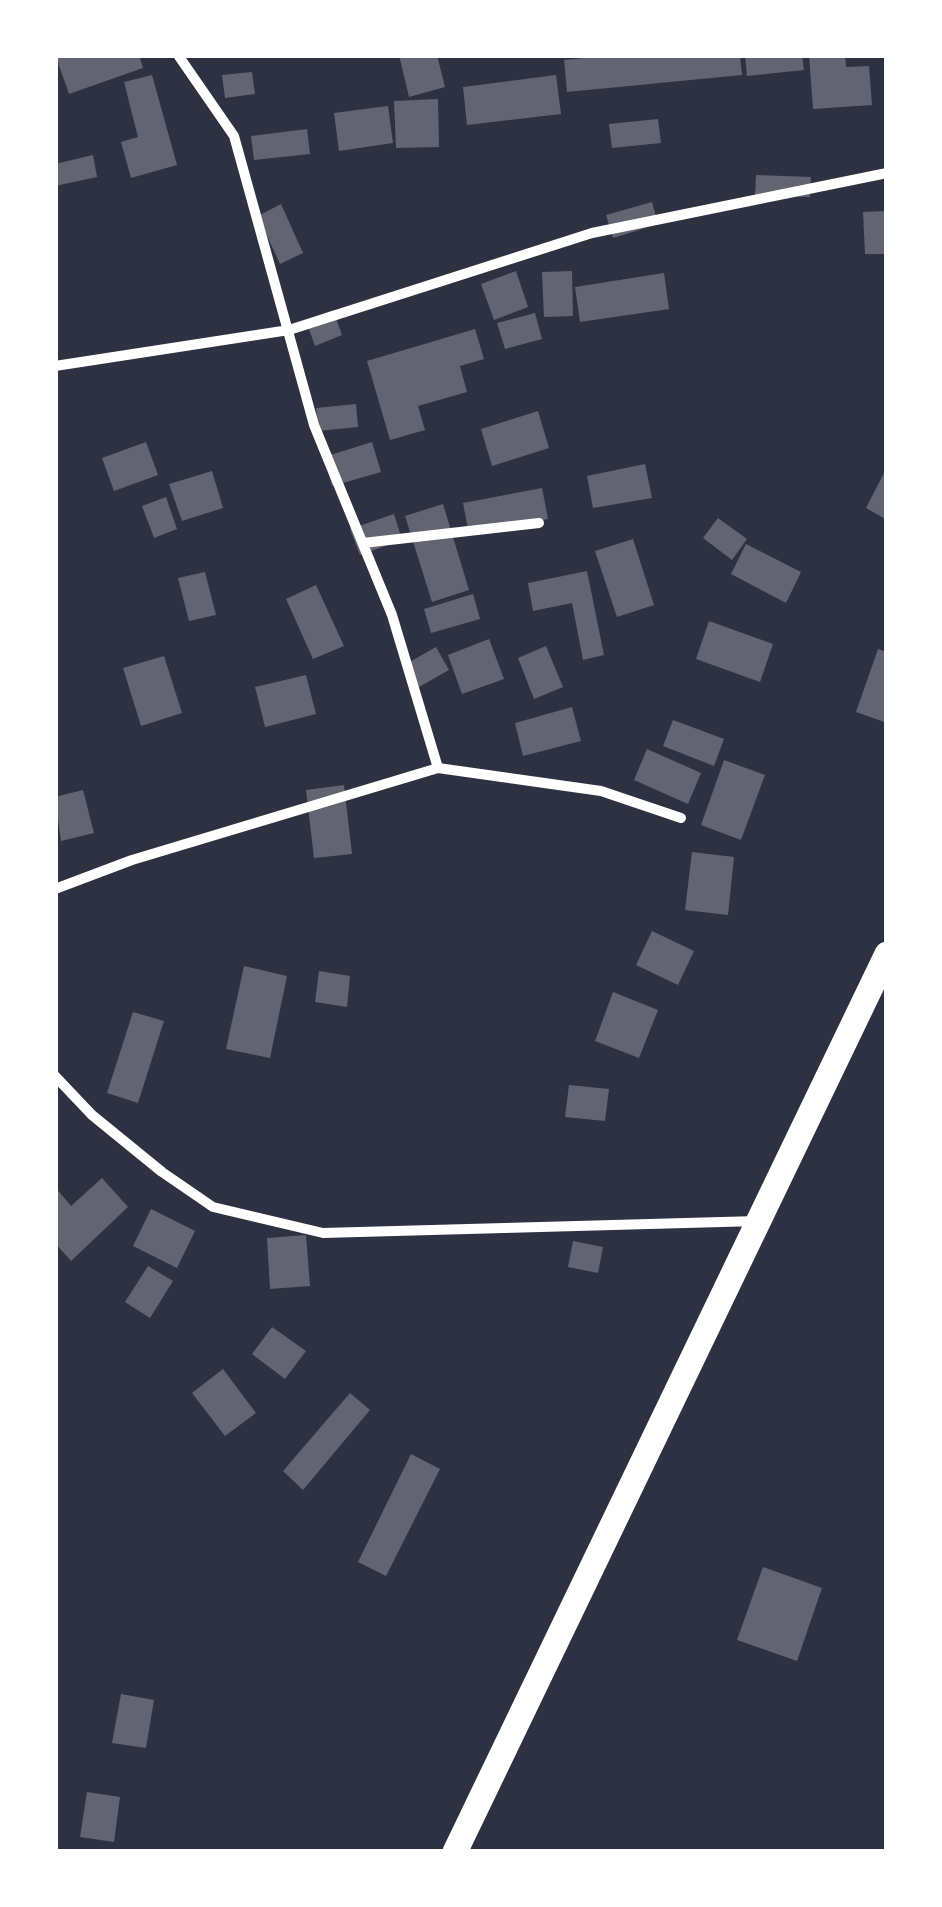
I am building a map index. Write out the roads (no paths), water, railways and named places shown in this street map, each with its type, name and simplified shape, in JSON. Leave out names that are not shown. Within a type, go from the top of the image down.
[{"type":"main road","points":[[455,1852],[887,954]]},
{"type":"street","points":[[178,55],[234,136],[314,425],[392,615],[438,768]]},
{"type":"street","points":[[55,366],[289,330],[592,233],[887,173]]},
{"type":"street","points":[[362,543],[539,523]]},
{"type":"street","points":[[55,889],[132,860],[438,768],[601,791],[681,818]]},
{"type":"street","points":[[55,1076],[92,1115],[162,1172],[214,1206],[323,1233],[758,1222]]}]
